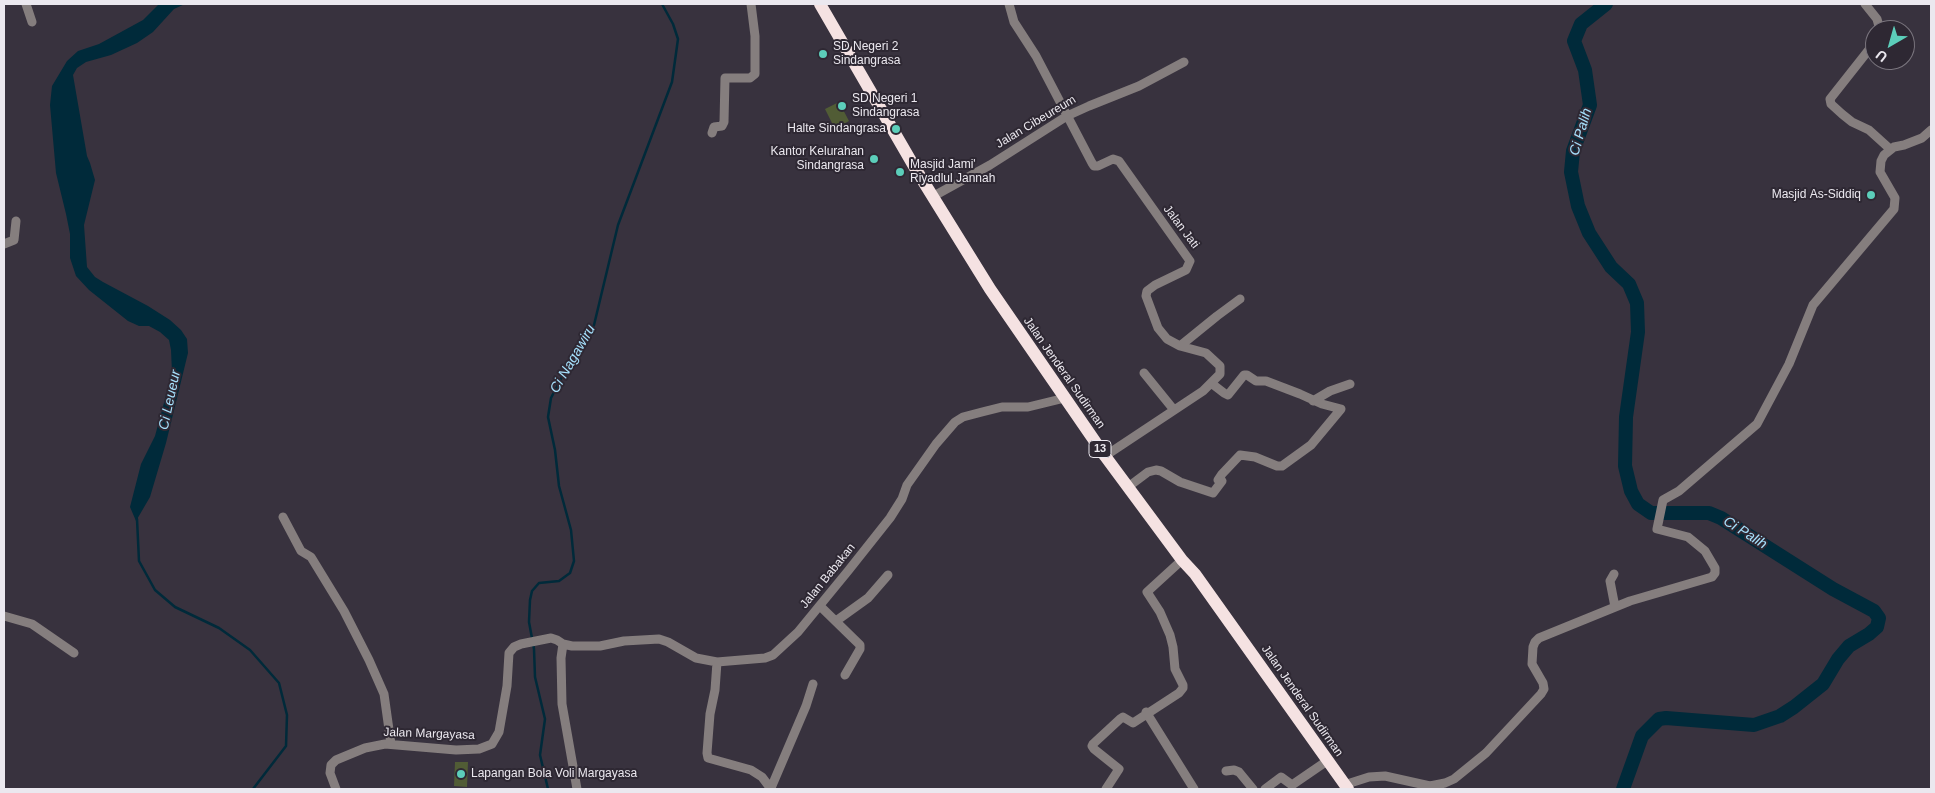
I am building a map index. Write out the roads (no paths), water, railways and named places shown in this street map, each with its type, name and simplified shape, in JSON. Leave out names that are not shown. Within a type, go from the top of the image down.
[{"type":"highway","name":"Jalan Jenderal Sudirman","points":[[820,4],[932,197],[990,289],[1105,456],[1212,598],[1346,787]]},
{"type":"street","points":[[26,4],[32,22]]},
{"type":"street","points":[[712,133],[714,127],[722,126],[724,122],[725,74],[750,78],[755,74],[755,36],[751,4]]},
{"type":"street","points":[[1009,4],[1014,22],[1036,56],[1067,116]]},
{"type":"street","points":[[1865,4],[1877,20]]},
{"type":"street","points":[[1865,55],[1830,99],[1831,104],[1852,122],[1869,130],[1890,149]]},
{"type":"street","name":"Jalan Cibeureum","points":[[932,197],[990,165],[1067,116],[1145,83],[1184,62]]},
{"type":"street","name":"Jalan Jati","points":[[1067,116],[1094,166],[1113,159],[1119,161],[1190,261],[1186,270],[1148,289],[1146,293],[1158,328],[1167,339],[1180,346],[1202,351],[1220,366],[1221,371],[1211,383]]},
{"type":"street","points":[[1346,787],[1369,777],[1385,776],[1430,786],[1454,779],[1486,753],[1541,694],[1544,689],[1543,683],[1532,664],[1535,642],[1540,638],[1615,607],[1712,577],[1715,573],[1715,568],[1705,551],[1688,537],[1656,528],[1662,500],[1679,491],[1757,424],[1790,364],[1813,305],[1894,209],[1895,198],[1880,172],[1884,154],[1890,149],[1913,142],[1931,130]]},
{"type":"street","points":[[4,244],[14,240],[16,221]]},
{"type":"street","points":[[1180,346],[1240,299]]},
{"type":"street","points":[[1144,373],[1174,410]]},
{"type":"street","points":[[1105,456],[1211,383],[1224,394],[1228,394],[1244,375],[1256,381],[1266,381],[1300,394],[1312,401],[1342,409],[1311,445],[1282,466],[1277,466],[1255,457],[1240,455],[1222,474],[1218,480],[1222,481],[1213,493],[1180,482],[1156,470],[1148,472],[1128,487]]},
{"type":"street","points":[[1312,401],[1330,391],[1350,384]]},
{"type":"street","name":"Jalan Babakan","points":[[563,644],[579,647],[600,646],[624,641],[659,639],[696,658],[717,662],[764,658],[773,655],[790,641],[820,606],[890,518],[902,499],[907,485],[936,444],[955,422],[963,417],[1002,407],[1028,407],[1065,398]]},
{"type":"street","points":[[283,517],[301,551],[311,557],[344,611],[369,660],[384,694],[391,744]]},
{"type":"street","points":[[1106,789],[1119,769],[1099,754],[1092,746],[1120,718],[1123,717],[1133,723],[1146,712],[1179,693],[1183,688],[1176,669],[1170,635],[1160,612],[1147,592],[1182,560]]},
{"type":"street","points":[[1614,574],[1610,581],[1615,607]]},
{"type":"street","points":[[836,621],[868,598],[888,575]]},
{"type":"street","points":[[820,606],[860,645],[845,675]]},
{"type":"street","points":[[4,616],[32,624],[74,653]]},
{"type":"street","name":"Jalan Margayasa","points":[[336,789],[330,770],[334,762],[365,748],[391,744],[456,750],[479,749],[492,744],[499,732],[507,686],[509,654],[514,647],[538,640],[554,638],[563,644]]},
{"type":"street","points":[[563,644],[560,658],[562,704],[577,789]]},
{"type":"street","points":[[717,662],[715,690],[710,714],[708,758],[751,770],[762,777],[771,789]]},
{"type":"street","points":[[771,789],[806,706],[813,684]]},
{"type":"street","points":[[1146,712],[1194,789]]},
{"type":"street","points":[[1265,789],[1281,777],[1292,785],[1327,761]]},
{"type":"street","points":[[1226,771],[1234,770],[1239,772],[1254,789]]},
{"type":"water","points":[[159,4],[185,4],[174,9],[153,32],[137,43],[111,55],[86,62],[77,68],[73,75],[87,156],[95,180],[84,225],[87,267],[95,277],[170,320],[181,330],[187,339],[188,353],[166,443],[150,497],[136,521],[130,507],[141,464],[155,436],[172,373],[169,340],[149,326],[139,326],[128,321],[89,290],[76,276],[70,258],[70,234],[56,173],[50,105],[52,86],[67,61],[78,51],[99,44],[143,20]]},
{"type":"waterway","name":"Ci Nagawiru","points":[[548,789],[540,755],[545,719],[535,677],[534,649],[529,622],[530,600],[532,591],[539,583],[559,581],[570,573],[574,561],[571,530],[559,486],[555,450],[548,417],[551,398],[594,325],[618,225],[672,82],[678,39],[673,24],[662,4]]},
{"type":"waterway","name":"Ci Palih","points":[[1606,4],[1581,24],[1574,41],[1585,70],[1590,105],[1573,151],[1571,172],[1578,206],[1589,233],[1611,267],[1629,284],[1637,303],[1638,332],[1626,417],[1625,466],[1631,491],[1638,504],[1651,513],[1709,513],[1721,518],[1833,589],[1874,611],[1879,618],[1877,627],[1849,646],[1838,659],[1823,684],[1780,716],[1754,725],[1659,719],[1642,736],[1623,789]]},
{"type":"waterway","name":"Ci Leueur","points":[[137,519],[139,561],[155,590],[175,607],[219,628],[250,650],[279,683],[287,715],[286,746],[253,789]]},
{"type":"place","name":"SD Negeri 2 Sindangrasa","points":[[823,54]]},
{"type":"place","name":"SD Negeri 1 Sindangrasa","points":[[842,106]]},
{"type":"place","name":"Halte Sindangrasa","points":[[896,129]]},
{"type":"place","name":"Kantor Kelurahan Sindangrasa","points":[[874,159]]},
{"type":"place","name":"Masjid Jami' Riyadlul Jannah","points":[[900,172]]},
{"type":"place","name":"Masjid As-Siddiq","points":[[1871,195]]},
{"type":"place","name":"Lapangan Bola Voli Margayasa","points":[[461,774]]}]
